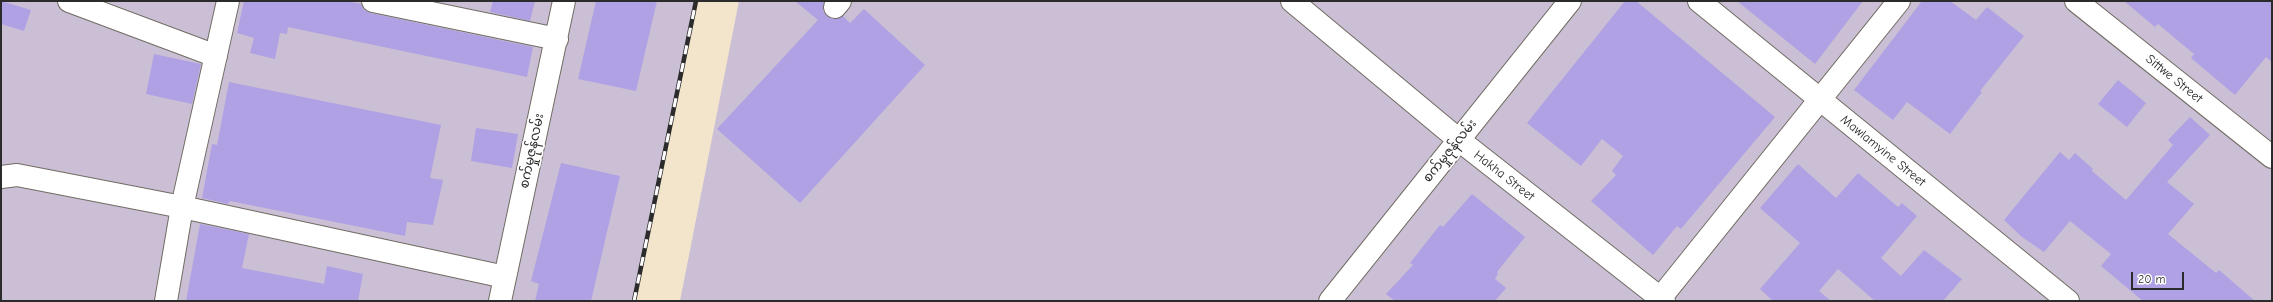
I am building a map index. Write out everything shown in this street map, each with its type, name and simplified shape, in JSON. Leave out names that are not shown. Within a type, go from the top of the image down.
[{"type":"street","points":[[70,1],[216,56]]},
{"type":"street","points":[[166,301],[182,207],[228,1]]},
{"type":"street","points":[[373,1],[556,39]]},
{"type":"street","name":"စက်မှုဇုန်လမ်း","points":[[500,301],[564,1]]},
{"type":"street","name":"Hakha Street","points":[[1292,1],[1459,140],[1661,300]]},
{"type":"street","name":"စက်မှုဇုန်လမ်း","points":[[1330,301],[1570,1]]},
{"type":"street","name":"Mawlamyine Street","points":[[1699,1],[2068,301]]},
{"type":"street","points":[[1661,300],[1821,101],[1899,1]]},
{"type":"street","name":"Sittwe Street","points":[[2076,1],[2272,157]]},
{"type":"street","points":[[1,177],[17,175],[182,207],[505,276]]},
{"type":"shaded area","points":[[1,1],[696,1],[634,301],[1,301]]},
{"type":"shaded area","points":[[739,1],[2272,1],[2272,301],[680,301]]},
{"type":"building","points":[[1,1],[31,10],[24,31],[1,24]]},
{"type":"building","points":[[244,1],[347,1],[361,4],[364,10],[370,13],[533,47],[527,77],[288,27],[287,34],[280,33],[275,59],[250,53],[254,38],[237,33]]},
{"type":"building","points":[[493,1],[535,1],[530,21],[490,12]]},
{"type":"building","points":[[596,1],[657,1],[636,91],[578,79]]},
{"type":"building","points":[[795,1],[824,1],[823,11],[827,16],[833,19],[843,16],[850,23],[864,9],[925,65],[800,203],[717,129],[818,20]]},
{"type":"building","points":[[1625,1],[1636,1],[1775,117],[1681,229],[1677,226],[1653,255],[1591,201],[1616,175],[1612,171],[1623,156],[1602,139],[1581,166],[1527,123]]},
{"type":"building","points":[[1737,1],[1863,1],[1815,64]]},
{"type":"building","points":[[1922,1],[1950,1],[1976,20],[1987,7],[2024,36],[1980,91],[1982,92],[1950,134],[1907,102],[1893,120],[1854,90]]},
{"type":"building","points":[[2124,1],[2272,1],[2272,62],[2266,57],[2235,95],[2191,58],[2194,54],[2158,24],[2155,27]]},
{"type":"building","points":[[154,54],[201,64],[192,104],[146,94]]},
{"type":"building","points":[[2118,80],[2146,103],[2127,127],[2098,104]]},
{"type":"building","points":[[229,82],[441,125],[430,178],[443,180],[433,225],[407,222],[405,236],[230,201],[228,204],[202,198],[212,144],[217,145]]},
{"type":"building","points":[[2190,117],[2210,135],[2167,182],[2194,204],[2168,234],[2216,273],[2219,270],[2255,301],[2143,301],[2101,266],[2111,254],[2070,221],[2044,252],[2022,237],[2004,220],[2060,152],[2069,160],[2075,153],[2093,169],[2092,171],[2126,200],[2173,145],[2168,140]]},
{"type":"building","points":[[476,128],[518,134],[512,168],[471,161]]},
{"type":"building","points":[[561,163],[620,176],[591,301],[535,301],[539,284],[531,281]]},
{"type":"building","points":[[1798,164],[1836,198],[1858,173],[1898,207],[1902,203],[1917,216],[1881,258],[1901,276],[1924,250],[1962,279],[1943,301],[1875,301],[1838,269],[1819,291],[1831,301],[1773,301],[1760,289],[1800,243],[1760,208]]},
{"type":"building","points":[[1472,194],[1525,237],[1497,272],[1498,274],[1495,279],[1506,288],[1495,301],[1395,301],[1386,294],[1413,265],[1410,263],[1440,225],[1443,227]]},
{"type":"building","points":[[200,224],[249,234],[242,268],[324,284],[327,266],[363,274],[358,301],[186,301]]},
{"type":"railway","points":[[634,301],[696,1]]}]
